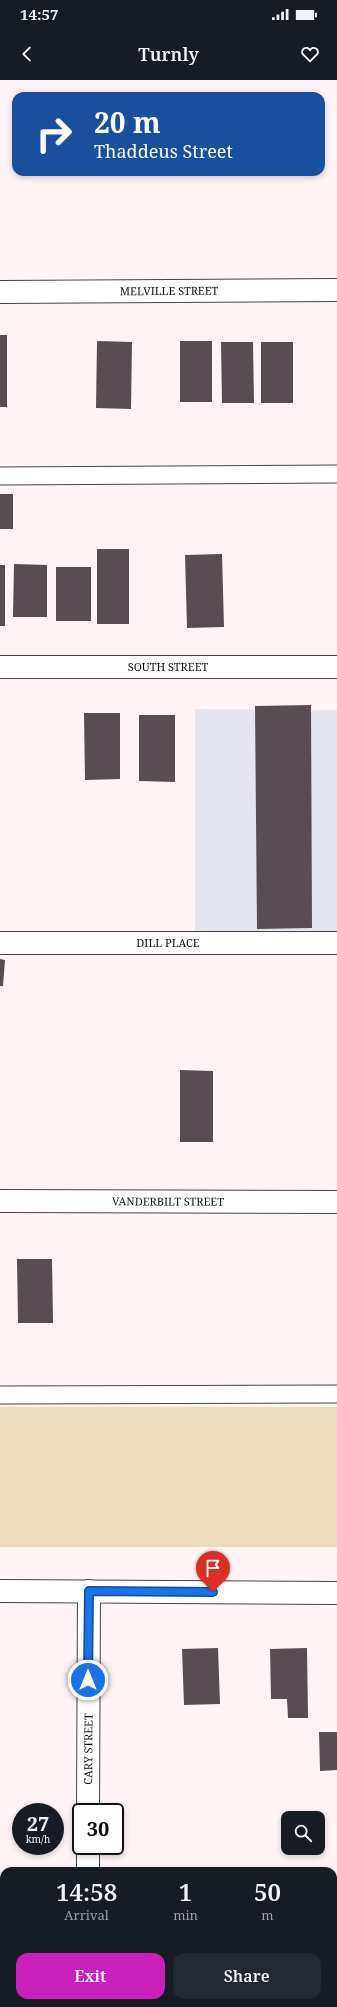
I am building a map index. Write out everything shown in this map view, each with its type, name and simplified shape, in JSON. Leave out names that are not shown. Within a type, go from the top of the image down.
[{"type":"street","name":"MELVILLE STREET","points":[[0,292],[337,290]]},
{"type":"street","name":"SOUTH STREET","points":[[0,667],[337,667]]},
{"type":"street","name":"DILL PLACE","points":[[0,943],[337,943]]},
{"type":"street","name":"VANDERBILT STREET","points":[[0,1201],[337,1202]]},
{"type":"street","points":[[0,1591],[337,1593]]},
{"type":"street","name":"CARY STREET","points":[[88,1803],[89,1591]]},
{"type":"street","points":[[88,1855],[88,1867]]},
{"type":"lane","points":[[0,476],[337,474]]},
{"type":"lane","points":[[0,1395],[337,1394]]},
{"type":"shaded area","points":[[195,709],[337,710],[337,932],[195,932]]},
{"type":"shaded area","points":[[0,1407],[337,1407],[337,1547],[0,1547]]},
{"type":"building","points":[[0,335],[7,335],[7,407],[0,407]]},
{"type":"building","points":[[97,341],[132,342],[131,409],[96,408]]},
{"type":"building","points":[[180,341],[212,341],[212,402],[180,402]]},
{"type":"building","points":[[221,342],[253,342],[254,403],[222,403]]},
{"type":"building","points":[[261,342],[293,342],[293,403],[261,403]]},
{"type":"building","points":[[0,494],[13,494],[13,529],[0,529]]},
{"type":"building","points":[[97,549],[129,549],[129,624],[97,624]]},
{"type":"building","points":[[222,554],[224,627],[187,628],[185,555]]},
{"type":"building","points":[[14,564],[47,565],[47,617],[13,617]]},
{"type":"building","points":[[0,565],[5,565],[5,626],[0,626]]},
{"type":"building","points":[[56,567],[91,567],[91,621],[56,621]]},
{"type":"building","points":[[311,705],[312,928],[257,929],[255,706]]},
{"type":"building","points":[[84,713],[120,713],[120,779],[85,780]]},
{"type":"building","points":[[139,715],[175,715],[175,782],[139,781]]},
{"type":"building","points":[[0,959],[5,960],[3,986],[0,986]]},
{"type":"building","points":[[180,1070],[213,1071],[213,1142],[180,1142]]},
{"type":"building","points":[[17,1259],[52,1259],[53,1323],[18,1323]]},
{"type":"building","points":[[218,1648],[220,1704],[184,1705],[182,1649]]},
{"type":"building","points":[[307,1648],[308,1718],[288,1718],[287,1699],[271,1699],[270,1649]]},
{"type":"building","points":[[319,1732],[337,1732],[337,1770],[320,1771]]},
{"type":"route","points":[[88,1680],[89,1591],[213,1592]]}]
